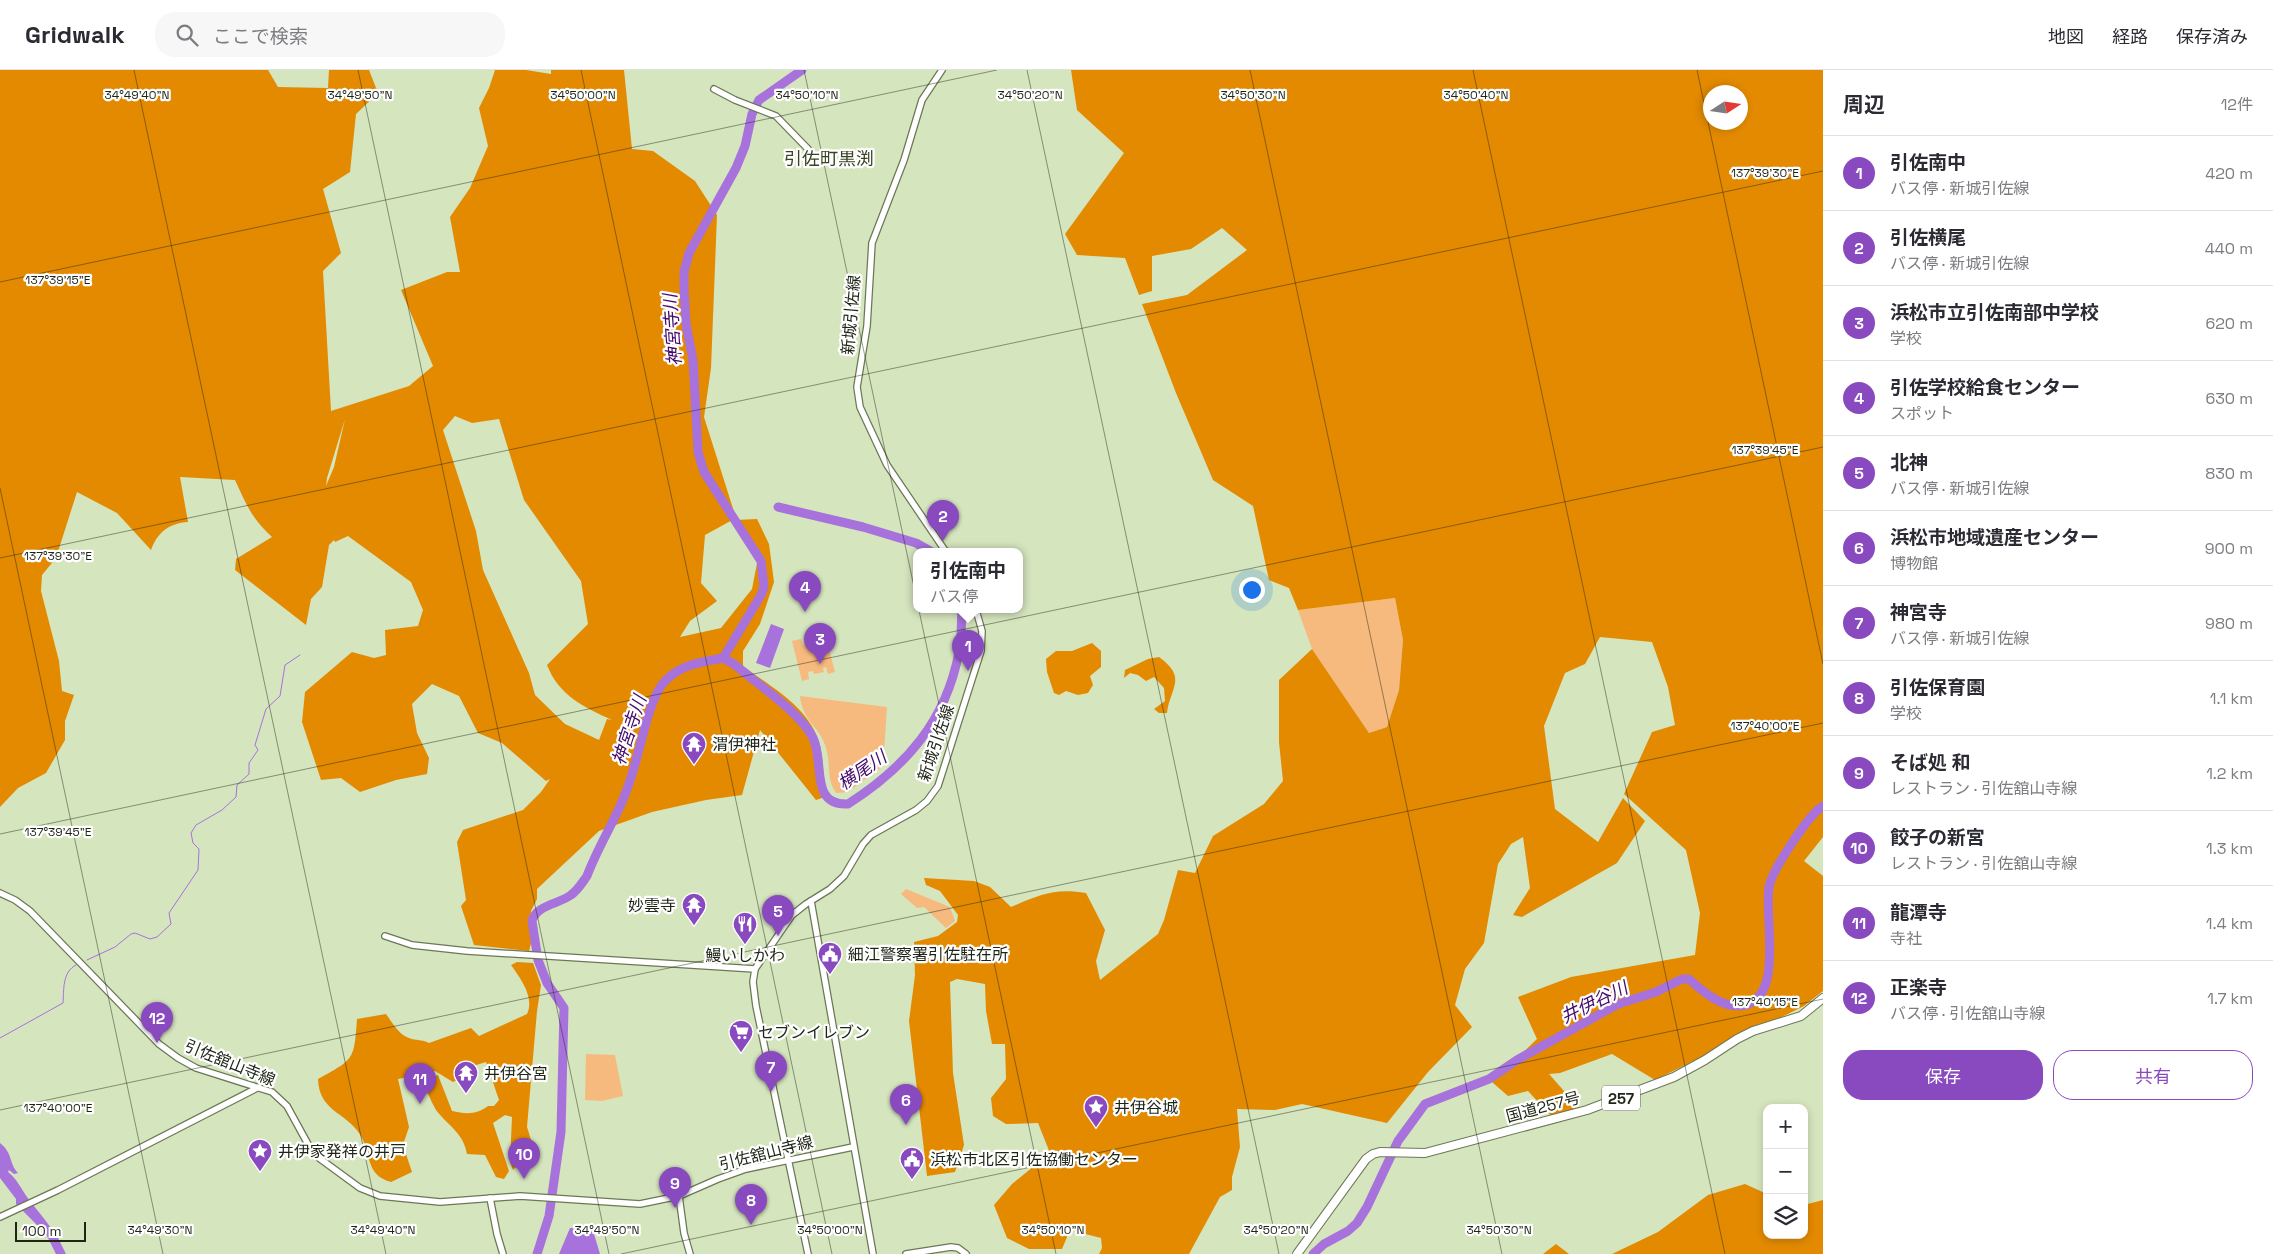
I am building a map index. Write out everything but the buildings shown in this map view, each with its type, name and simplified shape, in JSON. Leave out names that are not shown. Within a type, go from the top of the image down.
[{"type":"highway","name":"国道257号","points":[[1297,1254],[1366,1159],[1373,1154],[1380,1152],[1402,1154],[1425,1153],[1608,1103],[1674,1077],[1753,1031],[1801,1016],[1823,998]]},
{"type":"main road","name":"新城引佐線","points":[[942,70],[922,100],[904,160],[872,243],[867,326],[857,387],[860,406],[887,465],[943,548]]},
{"type":"main road","points":[[714,90],[772,114],[782,121],[808,148]]},
{"type":"main road","name":"新城引佐線","points":[[755,969],[792,915],[830,889],[844,876],[871,835],[916,810],[928,801],[938,786],[981,651],[982,631],[977,613]]},
{"type":"main road","name":"引佐舘山寺線","points":[[0,893],[30,911],[159,1044],[196,1068],[272,1092],[287,1106],[319,1158],[360,1188],[380,1196],[440,1202],[534,1197],[640,1204],[679,1196],[718,1178],[746,1169],[853,1147]]},
{"type":"main road","points":[[811,901],[873,1254]]},
{"type":"main road","points":[[385,936],[412,945],[467,951],[755,969],[753,982],[756,1006],[808,1254]]},
{"type":"main road","points":[[0,1218],[259,1087]]},
{"type":"main road","points":[[679,1196],[684,1233],[690,1254]]},
{"type":"main road","points":[[490,1198],[496,1234],[503,1254]]},
{"type":"main road","points":[[906,1254],[951,1247],[958,1248],[966,1254]]},
{"type":"shaded area","points":[[0,70],[268,70],[278,87],[328,88],[329,70],[369,70],[378,93],[356,114],[350,172],[323,189],[341,253],[323,271],[331,411],[409,386],[433,366],[401,290],[447,272],[460,272],[450,217],[470,188],[488,146],[479,108],[495,70],[526,70],[551,74],[551,70],[624,70],[632,149],[653,151],[695,181],[717,215],[711,368],[704,417],[736,518],[705,535],[701,583],[717,601],[690,621],[680,637],[721,628],[752,589],[759,553],[735,520],[757,519],[769,544],[774,582],[760,624],[743,651],[743,666],[789,700],[808,721],[820,746],[825,797],[816,800],[760,730],[742,795],[706,800],[652,812],[599,831],[537,889],[537,899],[531,911],[530,925],[533,936],[529,951],[474,945],[461,906],[466,900],[457,842],[463,830],[523,810],[541,792],[550,779],[546,781],[502,743],[478,733],[459,696],[432,684],[412,704],[417,733],[429,758],[427,774],[396,780],[360,792],[341,778],[321,780],[302,722],[305,692],[352,652],[374,658],[386,655],[385,630],[418,626],[423,610],[411,582],[348,536],[335,542],[334,540],[329,545],[322,587],[311,599],[306,625],[235,570],[236,559],[272,537],[254,517],[235,480],[180,477],[188,522],[175,524],[165,530],[160,534],[151,550],[117,513],[77,492],[56,558],[42,575],[41,591],[59,661],[62,691],[74,695],[65,721],[65,740],[46,773],[18,788],[0,807]],"holes":[[[455,416],[472,423],[499,419],[524,500],[581,581],[588,624],[547,665],[552,676],[565,693],[582,705],[612,720],[607,719],[599,740],[565,724],[535,695],[529,673],[483,570],[476,531],[443,430]],[[345,419],[334,467],[326,486],[327,478]]]},
{"type":"shaded area","points":[[1071,70],[1823,70],[1823,837],[1804,861],[1823,876],[1823,991],[1804,1006],[1655,1080],[1612,1054],[1560,1073],[1549,1074],[1579,1108],[1554,1119],[1528,1091],[1508,1096],[1492,1082],[1537,1039],[1518,997],[1571,977],[1695,955],[1700,913],[1686,850],[1624,794],[1652,732],[1675,725],[1668,687],[1652,642],[1600,637],[1585,664],[1565,673],[1544,726],[1555,809],[1598,842],[1623,798],[1645,821],[1617,863],[1522,917],[1513,915],[1530,888],[1523,837],[1511,844],[1498,864],[1484,943],[1465,969],[1455,1005],[1472,1027],[1428,1072],[1387,1123],[1302,1104],[1275,1110],[1237,1109],[1240,1147],[1232,1177],[1232,1190],[1220,1197],[1189,1254],[1099,1254],[1102,1248],[1101,1238],[1070,1230],[1062,1249],[1029,1249],[1007,1238],[994,1205],[1012,1184],[1050,1153],[1038,1123],[1006,1124],[993,1116],[991,1098],[1006,1079],[1005,1044],[992,1044],[986,1011],[985,984],[957,979],[950,982],[953,1073],[964,1145],[955,1172],[927,1176],[909,1021],[915,975],[914,942],[938,936],[957,922],[958,915],[940,891],[926,885],[924,878],[974,881],[990,887],[1011,907],[1055,892],[1086,893],[1105,930],[1096,961],[1100,980],[1158,934],[1164,920],[1178,870],[1195,873],[1213,836],[1264,804],[1283,781],[1279,742],[1279,680],[1312,649],[1369,733],[1387,727],[1399,690],[1403,640],[1395,598],[1298,610],[1289,588],[1269,580],[1253,506],[1213,480],[1176,393],[1142,304],[1187,295],[1247,250],[1222,228],[1191,249],[1152,256],[1152,291],[1139,295],[1125,258],[1077,255],[1065,234],[1124,153],[1077,110]]},
{"type":"shaded area","points":[[1395,598],[1403,640],[1399,690],[1387,727],[1369,733],[1312,649],[1298,610]]},
{"type":"shaded area","points":[[771,624],[784,629],[770,668],[756,663]]},
{"type":"shaded area","points":[[825,634],[827,641],[832,640],[834,647],[829,649],[835,672],[828,674],[826,667],[823,668],[824,672],[814,674],[813,671],[808,672],[809,679],[802,681],[792,641],[801,639],[803,645],[808,644],[809,646],[820,643],[819,636]]},
{"type":"shaded area","points":[[1092,643],[1101,651],[1101,667],[1090,676],[1093,685],[1088,693],[1078,695],[1066,691],[1059,695],[1054,693],[1047,672],[1046,659],[1056,651],[1072,651]]},
{"type":"shaded area","points":[[1159,657],[1168,664],[1175,677],[1175,684],[1167,713],[1159,713],[1154,709],[1165,701],[1164,688],[1154,677],[1146,681],[1138,675],[1130,673],[1124,678],[1125,670],[1148,659]]},
{"type":"shaded area","points":[[800,696],[887,707],[883,766],[848,792],[836,793],[831,782],[824,741],[804,712]]},
{"type":"shaded area","points":[[906,889],[950,907],[955,921],[946,928],[924,907],[917,908],[901,894]]},
{"type":"shaded area","points":[[517,962],[533,963],[541,985],[527,1127],[532,1143],[513,1170],[510,1162],[512,1117],[505,1115],[493,1123],[509,1171],[504,1179],[496,1177],[485,1155],[467,1154],[459,1135],[436,1110],[423,1078],[438,1075],[452,1111],[471,1113],[480,1111],[488,1106],[494,1106],[499,1100],[486,1062],[473,1066],[462,1078],[453,1082],[435,1071],[398,1079],[409,1127],[403,1145],[412,1172],[391,1182],[382,1179],[372,1168],[366,1147],[359,1133],[347,1120],[328,1105],[323,1098],[319,1090],[318,1079],[339,1067],[350,1057],[355,1043],[357,1019],[386,1014],[402,1034],[412,1039],[429,1043],[471,1028],[479,1036],[527,1014],[529,1008],[528,994],[511,965]]},
{"type":"shaded area","points":[[586,1054],[615,1055],[623,1096],[602,1101],[585,1100]]},
{"type":"shaded area","points":[[0,1143],[7,1151],[18,1173],[14,1174],[9,1170],[8,1172],[16,1180],[52,1230],[59,1242],[54,1245],[52,1240],[16,1204],[16,1199],[0,1178]]},
{"type":"shaded area","points":[[1745,1184],[1763,1192],[1763,1239],[1808,1239],[1808,1204],[1823,1200],[1823,1254],[1612,1254],[1658,1232],[1708,1195]]},
{"type":"shaded area","points":[[570,1228],[591,1229],[600,1254],[559,1254]]},
{"type":"shaded area","points":[[1556,1244],[1569,1254],[1543,1254]]},
{"type":"waterway","name":"神宮寺川","points":[[537,1254],[549,1216],[561,1132],[564,1008],[547,983],[538,960],[532,921],[538,911],[573,893],[587,876],[628,787],[648,716],[660,687],[673,674],[686,667],[700,662],[723,658],[764,587],[761,561],[704,472],[698,452],[693,360],[686,324],[684,272],[689,253],[736,168],[745,146],[752,114],[759,100],[802,70]]},
{"type":"waterway","name":"横尾川","points":[[778,507],[863,527],[916,543],[925,548]]},
{"type":"waterway","name":"横尾川","points":[[723,658],[734,664],[766,689],[807,728],[816,748],[823,790],[828,798],[836,803],[848,804],[869,790],[905,758],[933,721],[953,677],[960,647],[962,613]]},
{"type":"waterway","points":[[87,960],[115,947],[131,934],[135,933],[150,939],[157,937],[171,924],[169,913],[198,870],[199,849],[193,843],[191,833],[196,825],[222,810],[236,797],[237,785],[249,774],[249,763],[258,750],[255,745],[266,709],[280,696],[285,665],[300,655]]},
{"type":"waterway","name":"井伊谷川","points":[[1313,1254],[1324,1244],[1348,1231],[1357,1223],[1367,1207],[1398,1141],[1425,1104],[1489,1079],[1517,1060],[1618,1004],[1656,992],[1682,979],[1689,979],[1714,999],[1729,1005],[1745,1005],[1757,999],[1764,987],[1770,954],[1769,887],[1784,856],[1809,820],[1823,806]]},
{"type":"waterway","points":[[0,1038],[63,1003],[66,977],[71,968],[76,965]]},
{"type":"waterway","name":"井伊谷川","points":[[51,1234],[61,1254]]},
{"type":"place","name":"引佐横尾","points":[[943,541]]},
{"type":"place","name":"引佐学校給食センター","points":[[805,612]]},
{"type":"place","name":"浜松市立引佐南部中学校","points":[[820,664]]},
{"type":"place","name":"引佐南中","points":[[968,671]]},
{"type":"place","name":"渭伊神社","points":[[694,765]]},
{"type":"place","name":"妙雲寺","points":[[694,926]]},
{"type":"place","name":"北神","points":[[778,936]]},
{"type":"place","name":"鰻いしかわ","points":[[745,945]]},
{"type":"place","name":"細江警察署引佐駐在所","points":[[830,975]]},
{"type":"place","name":"正楽寺","points":[[157,1043]]},
{"type":"place","name":"セブンイレブン","points":[[741,1053]]},
{"type":"place","name":"神宮寺","points":[[771,1092]]},
{"type":"place","name":"井伊谷宮","points":[[466,1094]]},
{"type":"place","name":"龍潭寺","points":[[420,1104]]},
{"type":"place","name":"浜松市地域遺産センター","points":[[906,1125]]},
{"type":"place","name":"井伊谷城","points":[[1096,1128]]},
{"type":"place","name":"井伊家発祥の井戸","points":[[260,1172]]},
{"type":"place","name":"餃子の新宮","points":[[524,1179]]},
{"type":"place","name":"浜松市北区引佐協働センター","points":[[912,1180]]},
{"type":"place","name":"そば処 和","points":[[675,1208]]},
{"type":"place","name":"引佐保育園","points":[[751,1225]]},
{"type":"district","name":"引佐町黒渕","points":[[829,158]]}]
